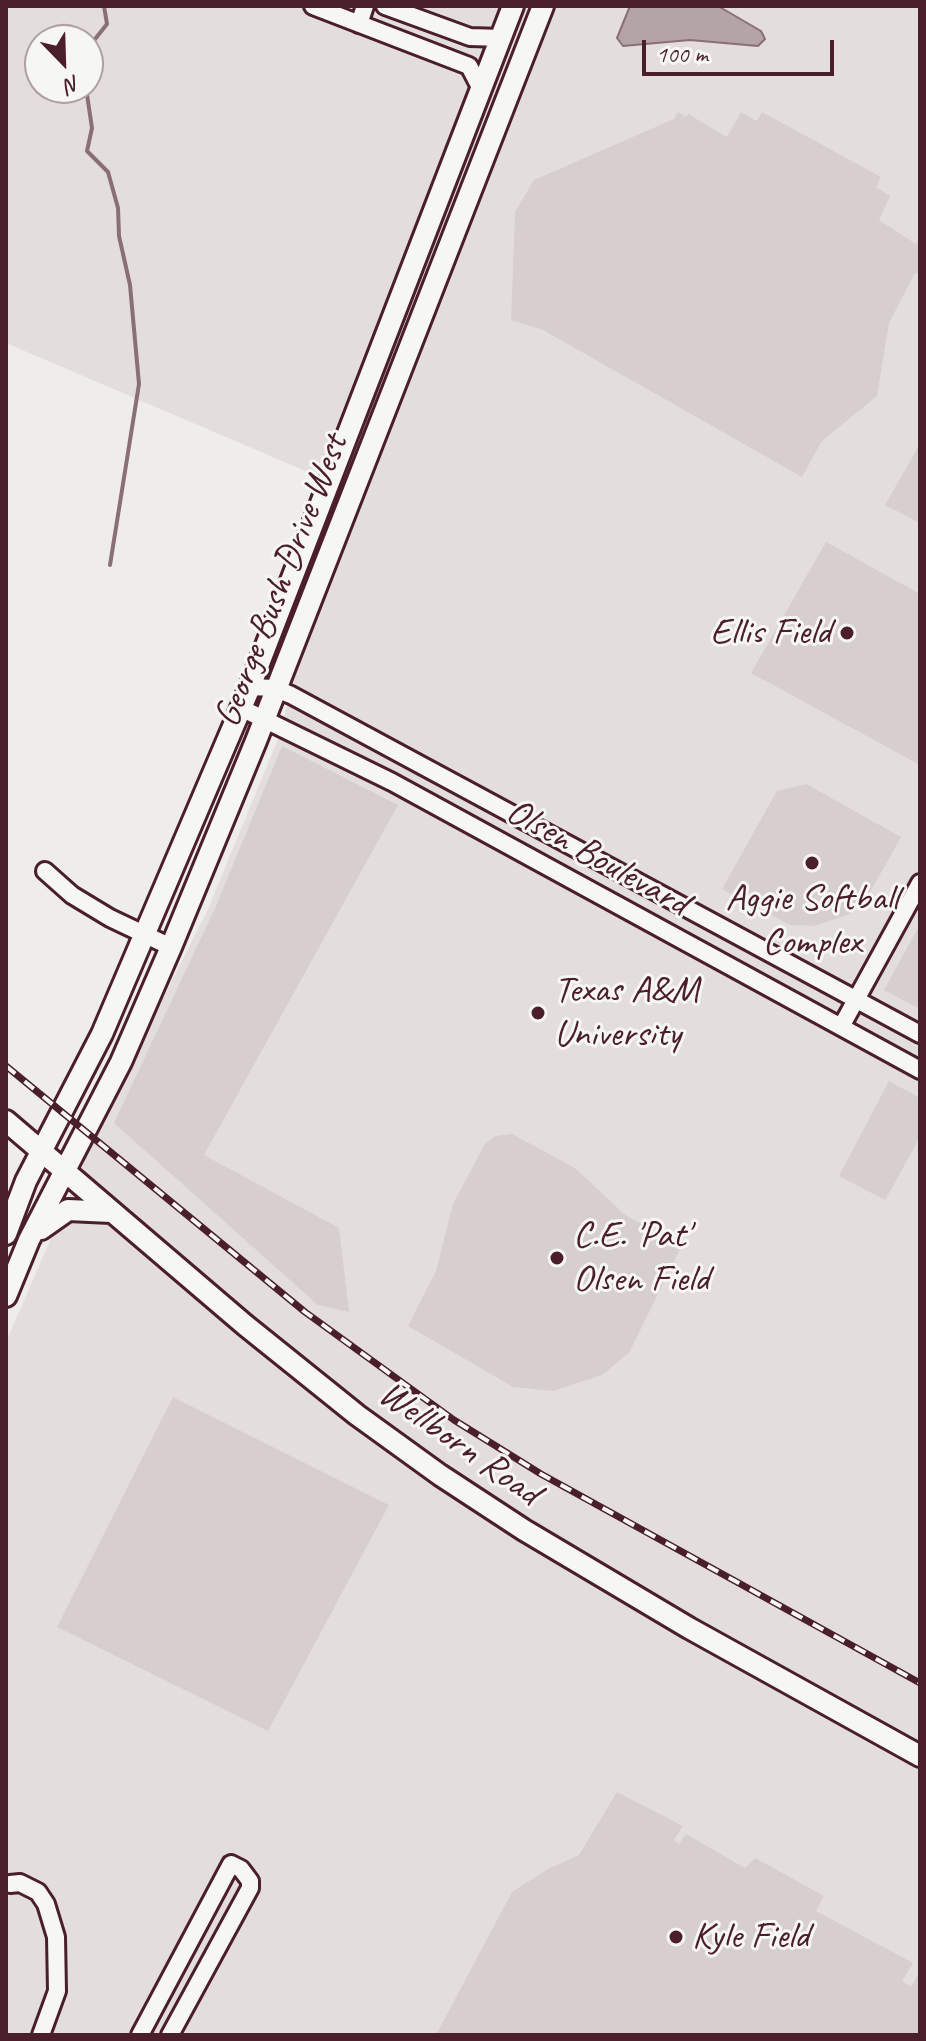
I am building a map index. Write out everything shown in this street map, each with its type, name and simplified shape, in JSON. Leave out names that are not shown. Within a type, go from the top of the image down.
[{"type":"main road","name":"George Bush Drive West","points":[[6,1234],[42,1151],[102,1034],[250,687],[513,6]]},
{"type":"main road","name":"George Bush Drive West","points":[[6,1296],[29,1240],[121,1062],[171,947],[265,718],[274,688],[543,6]]},
{"type":"main road","points":[[412,342],[407,311],[431,248],[423,240]]},
{"type":"main road","name":"Wellborn Road","points":[[6,1121],[357,1415],[440,1475],[524,1530],[689,1628],[920,1756]]},
{"type":"main road","points":[[29,1240],[50,1220],[68,1210],[111,1212]]},
{"type":"street","points":[[313,6],[469,66],[481,89]]},
{"type":"street","points":[[359,24],[365,6]]},
{"type":"street","points":[[385,6],[470,37],[501,38]]},
{"type":"street","name":"Olsen Boulevard","points":[[250,687],[274,688],[920,1034]]},
{"type":"street","name":"Olsen Boulevard","points":[[241,708],[517,851],[920,1070]]},
{"type":"street","points":[[517,851],[532,826]]},
{"type":"street","points":[[45,871],[72,895],[171,947]]},
{"type":"street","points":[[841,1027],[920,883]]},
{"type":"street","points":[[140,2035],[231,1864],[241,1869],[250,1881],[250,1888],[170,2035]]},
{"type":"street","points":[[7,1884],[26,1885],[43,1898],[59,1947],[57,1991],[41,2035]]},
{"type":"shaded area","name":"Texas A&M University","points":[[6,6],[920,6],[920,2035],[6,2035],[6,1342],[104,1116],[208,909],[278,739],[298,666],[364,496],[6,343]]},
{"type":"shaded area","points":[[630,6],[718,6],[761,31],[765,39],[758,46],[690,40],[623,46],[617,38]]},
{"type":"shaded area","points":[[678,112],[686,117],[688,114],[727,137],[741,112],[757,121],[762,112],[881,177],[876,187],[890,196],[879,220],[916,244],[920,238],[920,274],[915,273],[889,323],[877,396],[822,441],[802,477],[543,330],[511,320],[515,212],[534,180],[674,119]]},
{"type":"shaded area","points":[[920,444],[920,523],[885,505]]},
{"type":"shaded area","name":"Ellis Field","points":[[826,542],[920,594],[920,765],[751,673]]},
{"type":"shaded area","points":[[282,746],[398,805],[204,1155],[339,1228],[349,1312],[318,1305],[114,1123],[216,906]]},
{"type":"shaded area","name":"Aggie Softball Complex","points":[[806,784],[901,837],[869,894],[850,914],[814,926],[790,925],[722,889],[777,791]]},
{"type":"shaded area","points":[[920,924],[920,1009],[884,990]]},
{"type":"shaded area","points":[[889,1081],[920,1098],[920,1137],[885,1200],[839,1176]]},
{"type":"shaded area","name":"C.E. 'Pat' Olsen Field","points":[[512,1134],[575,1168],[625,1215],[682,1245],[629,1353],[602,1375],[553,1391],[513,1387],[408,1326],[436,1271],[453,1204],[485,1144],[495,1136]]},
{"type":"shaded area","points":[[173,1397],[389,1505],[268,1731],[57,1627]]},
{"type":"shaded area","name":"Kyle Field","points":[[617,1792],[683,1826],[674,1840],[679,1844],[686,1834],[745,1868],[755,1858],[824,1896],[816,1911],[913,1963],[902,1981],[911,1987],[920,1971],[920,2035],[436,2035],[512,1892],[548,1869],[579,1855]]},
{"type":"waterway","points":[[104,6],[107,24],[104,28]]},
{"type":"waterway","points":[[88,104],[92,128],[87,151],[108,172],[118,208],[119,236],[130,285],[139,384],[110,565]]},
{"type":"railway","points":[[6,1066],[305,1312],[454,1420],[541,1474],[920,1683]]},
{"type":"place","name":"Ellis Field","points":[[847,633]]},
{"type":"place","name":"Aggie Softball Complex","points":[[812,863]]},
{"type":"place","name":"Texas A&M University","points":[[538,1013]]},
{"type":"place","name":"C.E. 'Pat' Olsen Field","points":[[557,1258]]},
{"type":"place","name":"Kyle Field","points":[[676,1937]]}]
